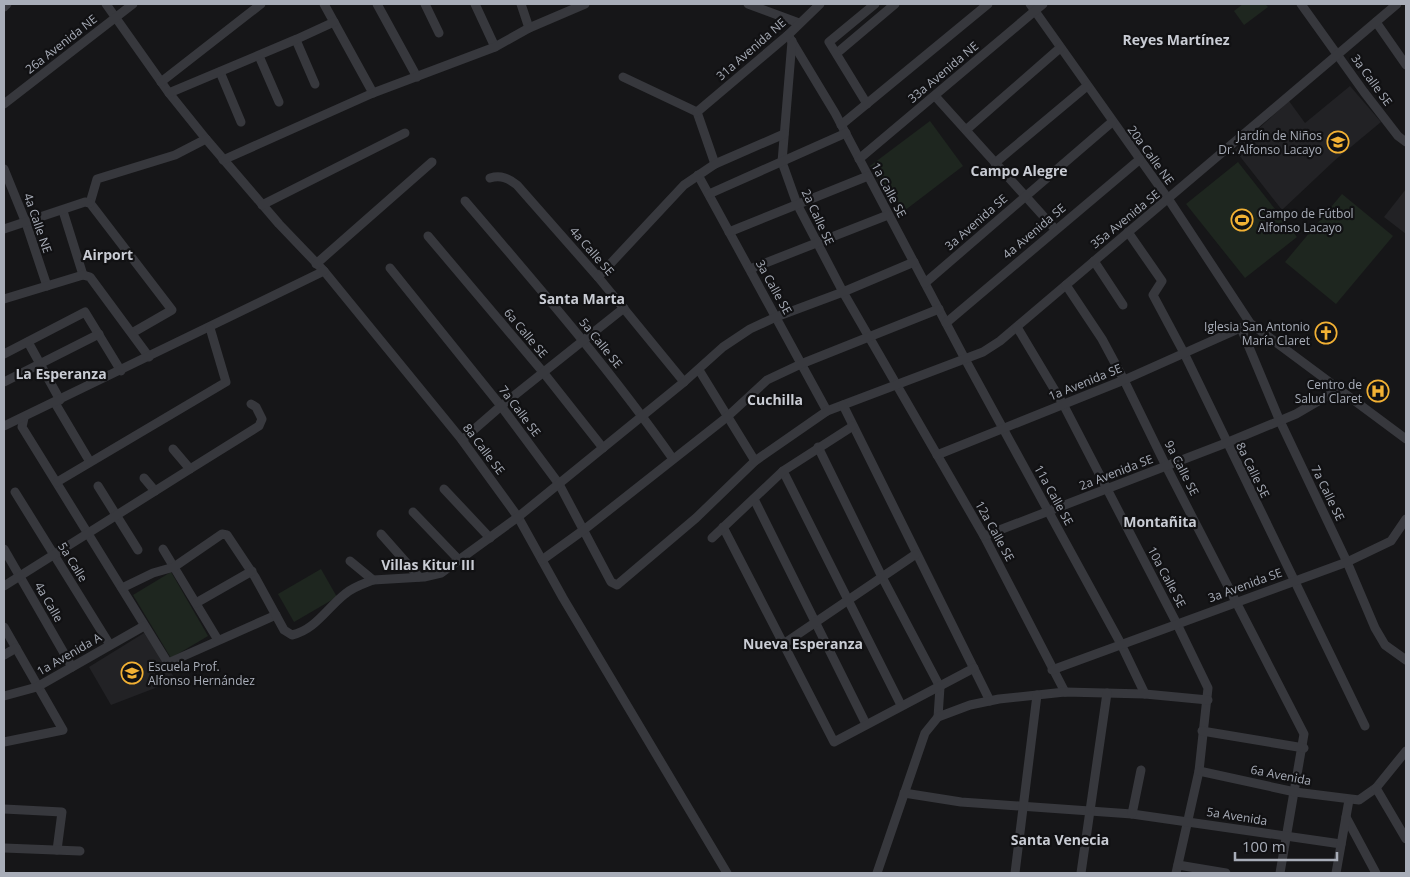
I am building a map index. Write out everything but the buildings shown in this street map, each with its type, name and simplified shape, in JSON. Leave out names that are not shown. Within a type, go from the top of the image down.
[{"type":"street","points":[[4,7],[7,4]]},
{"type":"street","name":"8a Calle SE","points":[[106,4],[169,93],[222,160],[324,271],[462,440],[518,517],[727,873]]},
{"type":"street","name":"26a Avenida NE","points":[[4,104],[133,4]]},
{"type":"street","points":[[161,82],[261,4]]},
{"type":"street","points":[[324,4],[373,93]]},
{"type":"street","points":[[377,4],[418,77]]},
{"type":"street","points":[[425,4],[439,33]]},
{"type":"street","points":[[475,4],[495,47]]},
{"type":"street","points":[[521,4],[529,28]]},
{"type":"street","points":[[222,160],[373,93],[495,47],[565,7],[585,4]]},
{"type":"street","points":[[748,4],[799,23]]},
{"type":"street","name":"31a Avenida NE","points":[[697,112],[790,38],[799,23],[820,4]]},
{"type":"street","points":[[867,104],[829,42],[875,4]]},
{"type":"street","points":[[837,53],[895,4]]},
{"type":"street","points":[[709,194],[782,162],[844,129],[867,104],[988,4]]},
{"type":"street","name":"33a Avenida NE","points":[[859,159],[935,96],[1032,7],[1044,4]]},
{"type":"street","name":"3a Calle SE","points":[[1301,4],[1398,136],[1406,142]]},
{"type":"street","name":"35a Avenida SE","points":[[611,582],[617,584],[627,578],[696,518],[755,461],[827,411],[896,386],[989,348],[1017,327],[1128,232],[1169,200],[1337,54],[1398,4]]},
{"type":"street","name":"20a Calle NE","points":[[1032,7],[1169,200],[1250,323]]},
{"type":"street","points":[[169,93],[259,56],[334,22]]},
{"type":"street","points":[[1376,22],[1406,65]]},
{"type":"street","name":"1a Calle SE","points":[[790,38],[844,129],[965,359]]},
{"type":"street","name":"2a Calle SE","points":[[790,38],[782,162],[797,204],[816,244],[896,386]]},
{"type":"street","points":[[296,40],[315,84]]},
{"type":"street","points":[[966,130],[1060,48]]},
{"type":"street","points":[[259,56],[279,102]]},
{"type":"street","points":[[220,72],[241,122]]},
{"type":"street","points":[[623,77],[697,112],[715,164]]},
{"type":"street","points":[[996,163],[1087,86]]},
{"type":"street","points":[[935,96],[1055,230]]},
{"type":"street","name":"3a Avenida SE","points":[[925,283],[1112,122]]},
{"type":"street","points":[[262,205],[405,133]]},
{"type":"street","points":[[598,277],[684,185],[715,164],[784,134]]},
{"type":"street","points":[[90,203],[97,179],[174,155],[206,140]]},
{"type":"street","name":"4a Avenida SE","points":[[946,323],[1139,160]]},
{"type":"street","points":[[316,264],[432,162]]},
{"type":"street","name":"4a Calle NE","points":[[4,169],[6,179],[26,223],[47,286]]},
{"type":"street","name":"3a Calle SE","points":[[698,175],[827,411]]},
{"type":"street","name":"4a Calle SE","points":[[490,178],[498,176],[508,178],[517,184],[598,277],[684,382]]},
{"type":"street","points":[[729,232],[868,176]]},
{"type":"street","name":"5a Calle SE","points":[[465,201],[583,340],[673,459]]},
{"type":"street","points":[[4,230],[85,202],[90,203],[172,310],[132,333]]},
{"type":"street","points":[[62,211],[83,275]]},
{"type":"street","points":[[750,269],[888,215]]},
{"type":"street","name":"8a Calle SE","points":[[1128,232],[1162,282],[1153,295],[1184,353],[1226,443],[1365,726]]},
{"type":"street","name":"6a Calle SE","points":[[428,236],[543,372],[603,448]]},
{"type":"street","points":[[1094,261],[1123,305]]},
{"type":"street","points":[[122,588],[153,573],[174,567],[222,534],[228,535],[252,571],[284,630],[292,635],[300,633],[327,614],[346,593],[374,580],[419,577],[441,573],[518,517],[699,370],[724,347],[750,329],[776,316],[843,292],[914,262]]},
{"type":"street","name":"7a Calle SE","points":[[390,268],[501,406],[559,484],[585,529],[611,582]]},
{"type":"street","points":[[4,426],[210,328],[324,271]]},
{"type":"street","points":[[4,299],[83,275],[90,277],[149,357]]},
{"type":"street","name":"9a Calle SE","points":[[1066,285],[1102,339],[1124,380],[1166,466],[1304,734],[1304,748]]},
{"type":"street","points":[[462,440],[501,406],[624,308]]},
{"type":"street","points":[[542,560],[585,529],[727,417],[767,380],[801,364],[939,309]]},
{"type":"street","points":[[4,354],[85,312],[121,371]]},
{"type":"street","points":[[1250,323],[1406,440]]},
{"type":"street","name":"1a Avenida SE","points":[[937,455],[1124,380],[1250,323]]},
{"type":"street","name":"10a Calle SE","points":[[1017,327],[1063,404],[1208,688],[1199,771],[1177,869]]},
{"type":"street","points":[[57,482],[226,382],[210,328]]},
{"type":"street","name":"7a Calle SE","points":[[1241,328],[1279,419],[1347,562],[1375,628],[1385,645],[1406,660]]},
{"type":"street","points":[[4,382],[98,334]]},
{"type":"street","points":[[28,342],[40,363],[57,402],[90,462]]},
{"type":"street","name":"11a Calle SE","points":[[965,359],[1121,644],[1145,694]]},
{"type":"street","points":[[699,370],[755,461]]},
{"type":"street","name":"12a Calle SE","points":[[896,386],[984,536],[1065,692]]},
{"type":"street","name":"2a Avenida SE","points":[[984,536],[1226,443],[1279,419],[1296,414],[1337,390]]},
{"type":"street","points":[[4,586],[258,426],[262,419],[256,407],[252,404]]},
{"type":"street","points":[[843,404],[990,701]]},
{"type":"street","points":[[24,418],[22,428],[168,662],[276,615]]},
{"type":"street","points":[[712,538],[783,472],[818,447],[853,426]]},
{"type":"street","points":[[818,447],[882,577],[940,687],[938,717]]},
{"type":"street","points":[[173,449],[190,469]]},
{"type":"street","points":[[783,472],[901,705]]},
{"type":"street","points":[[144,478],[155,491]]},
{"type":"street","points":[[98,486],[138,550]]},
{"type":"street","points":[[444,489],[490,538]]},
{"type":"street","name":"5a Calle","points":[[15,492],[110,646]]},
{"type":"street","points":[[754,498],[866,724]]},
{"type":"street","points":[[413,512],[459,560]]},
{"type":"street","name":"3a Avenida SE","points":[[1052,670],[1236,601],[1347,562],[1391,541],[1406,520]]},
{"type":"street","points":[[723,528],[834,742],[974,668]]},
{"type":"street","points":[[381,534],[419,577]]},
{"type":"street","points":[[163,549],[218,640]]},
{"type":"street","name":"4a Calle","points":[[4,550],[72,667]]},
{"type":"street","points":[[782,645],[916,554]]},
{"type":"street","points":[[350,561],[374,580]]},
{"type":"street","points":[[196,603],[252,571]]},
{"type":"street","name":"1a Avenida A","points":[[4,696],[37,687],[144,626]]},
{"type":"street","points":[[4,627],[63,730],[4,742]]},
{"type":"street","points":[[4,655],[16,648]]},
{"type":"street","points":[[877,873],[925,733],[938,717],[970,705],[990,701],[1065,692],[1145,694],[1208,700]]},
{"type":"street","points":[[1081,873],[1107,693]]},
{"type":"street","points":[[1016,873],[1037,695]]},
{"type":"street","points":[[1202,732],[1304,748],[1280,873]]},
{"type":"street","points":[[1406,751],[1376,788],[1406,839]]},
{"type":"street","points":[[1132,814],[1141,770]]},
{"type":"street","name":"6a Avenida","points":[[1199,771],[1295,792],[1349,800],[1359,800],[1376,788]]},
{"type":"street","name":"5a Avenida","points":[[904,793],[961,802],[1132,814],[1341,844]]},
{"type":"street","points":[[1336,873],[1349,800]]},
{"type":"street","points":[[4,809],[62,812],[56,850]]},
{"type":"street","points":[[1346,817],[1376,873]]},
{"type":"street","points":[[4,848],[80,850]]},
{"type":"street","points":[[1177,869],[1226,873]]},
{"type":"shaded area","points":[[1243,4],[1265,4],[1268,7],[1244,25],[1234,11]]},
{"type":"shaded area","points":[[1350,86],[1381,122],[1334,161],[1282,210],[1235,150],[1289,101],[1305,123]]},
{"type":"shaded area","points":[[930,121],[963,166],[904,211],[870,166]]},
{"type":"shaded area","name":"Campo de Fútbol Alfonso Lacayo","points":[[1238,162],[1297,237],[1245,278],[1186,204]]},
{"type":"shaded area","points":[[1406,189],[1406,234],[1384,217]]},
{"type":"shaded area","points":[[1342,194],[1393,236],[1336,304],[1285,262]]},
{"type":"shaded area","points":[[321,569],[337,597],[294,622],[278,594]]},
{"type":"shaded area","points":[[171,572],[208,636],[171,658],[133,595]]},
{"type":"shaded area","name":"Escuela Prof. Alfonso Hernández","points":[[144,633],[176,680],[111,705],[89,667]]},
{"type":"place","name":"Jardín de Niños Dr. Alfonso Lacayo","points":[[1338,142]]},
{"type":"place","name":"Campo de Fútbol Alfonso Lacayo","points":[[1242,220]]},
{"type":"place","name":"Iglesia San Antonio María Claret","points":[[1326,333]]},
{"type":"place","name":"Centro de Salud Claret","points":[[1378,391]]},
{"type":"place","name":"Escuela Prof. Alfonso Hernández","points":[[132,673]]},
{"type":"district","name":"Reyes Martínez","points":[[1176,39]]},
{"type":"district","name":"Campo Alegre","points":[[1019,170]]},
{"type":"district","name":"Airport","points":[[108,254]]},
{"type":"district","name":"Santa Marta","points":[[582,298]]},
{"type":"district","name":"La Esperanza","points":[[61,373]]},
{"type":"district","name":"Cuchilla","points":[[775,399]]},
{"type":"district","name":"Montañita","points":[[1160,521]]},
{"type":"district","name":"Villas Kitur III","points":[[428,564]]},
{"type":"district","name":"Nueva Esperanza","points":[[803,643]]},
{"type":"district","name":"Santa Venecia","points":[[1060,839]]}]
